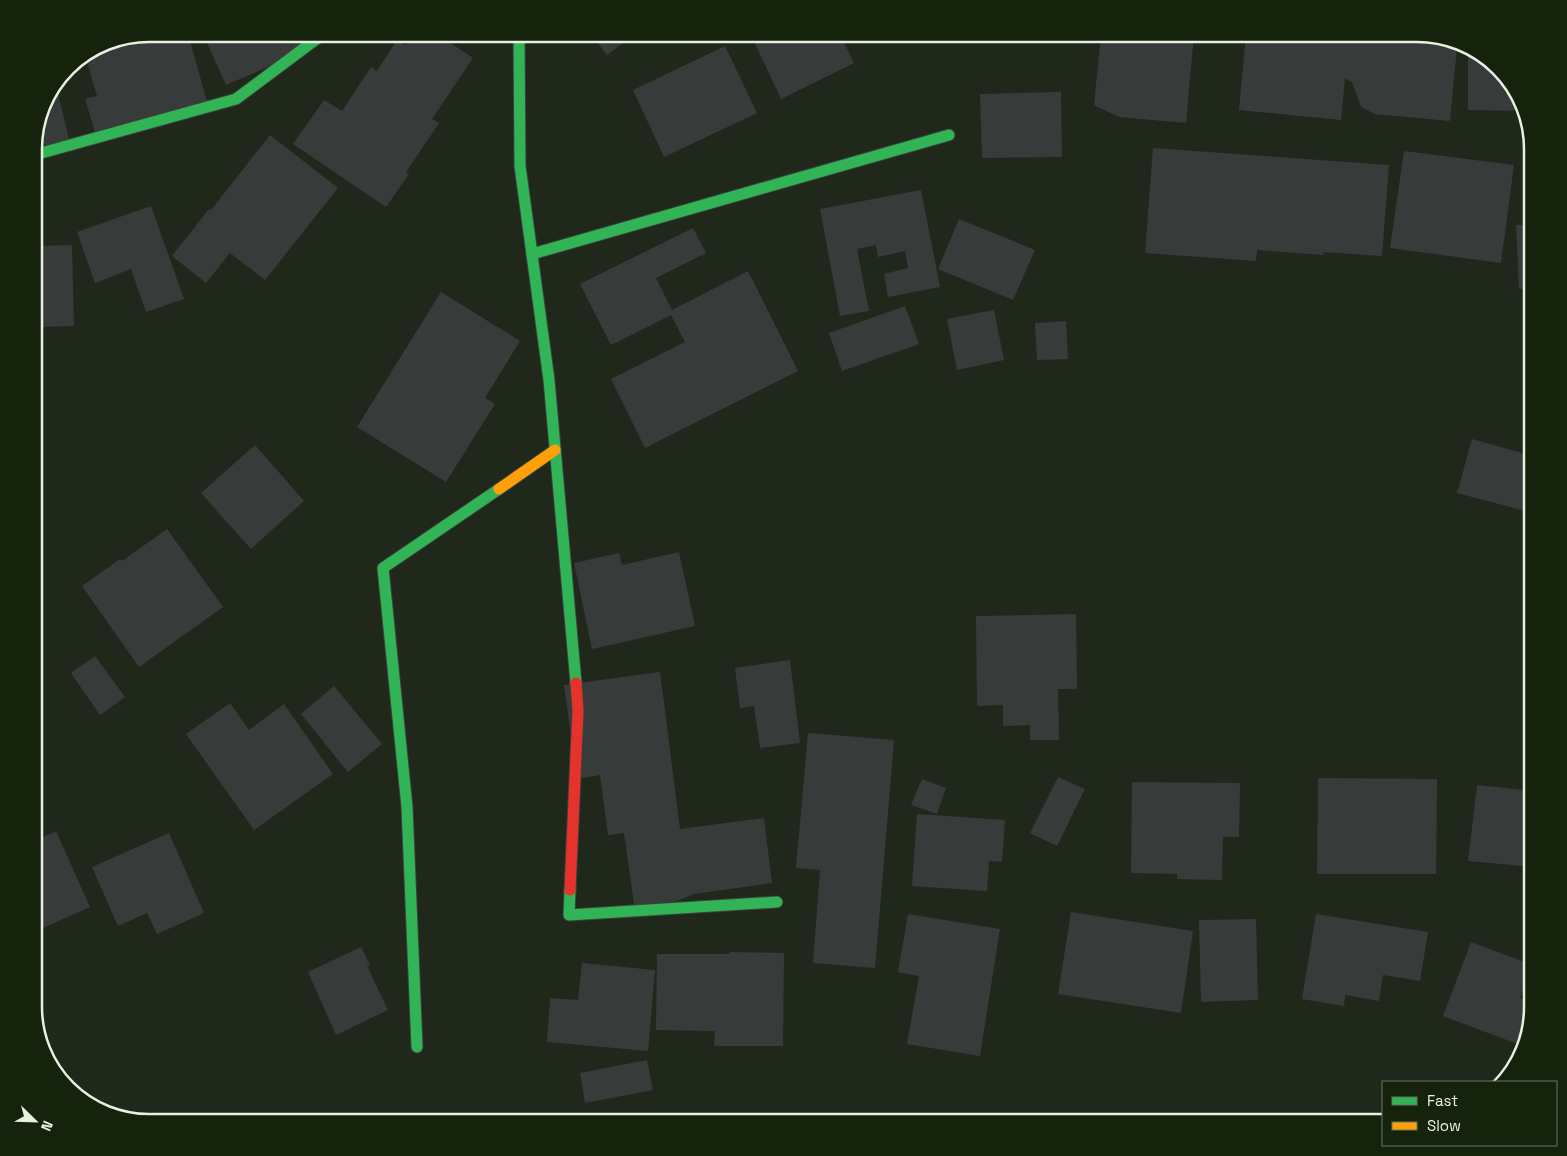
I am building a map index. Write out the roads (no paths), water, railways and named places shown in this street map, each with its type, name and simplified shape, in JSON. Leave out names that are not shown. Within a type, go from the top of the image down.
[{"type":"street","points":[[43,153],[236,99],[311,43]]},
{"type":"street","points":[[519,43],[520,166],[549,380],[578,710],[569,915],[777,902]]},
{"type":"street","points":[[532,254],[949,135]]},
{"type":"street","points":[[418,1047],[406,807],[383,568],[555,450]]}]
